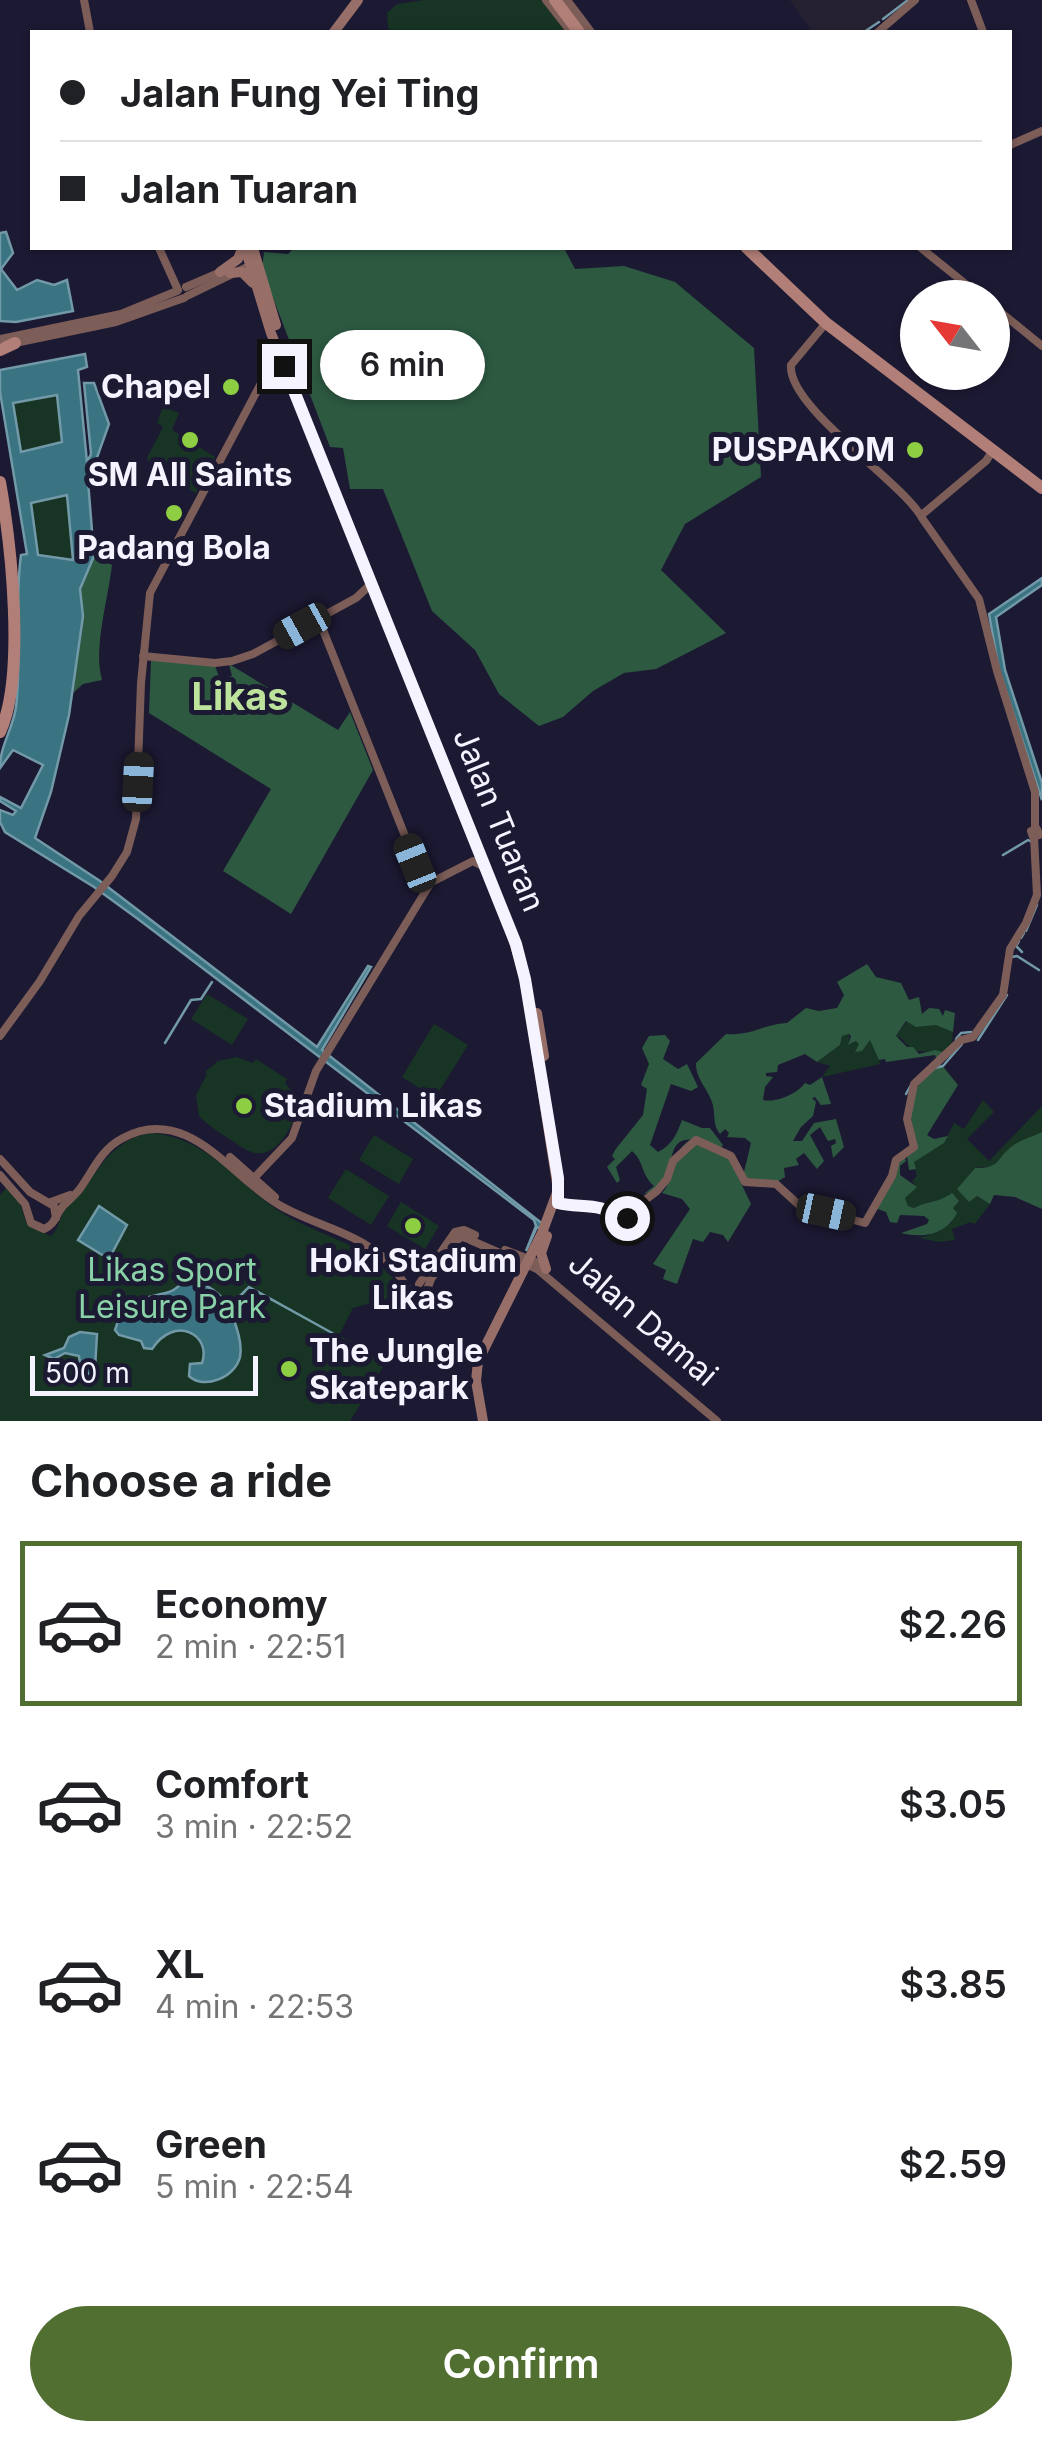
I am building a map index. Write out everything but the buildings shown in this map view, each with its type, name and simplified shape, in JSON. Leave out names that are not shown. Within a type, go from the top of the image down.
[{"type":"highway","points":[[560,0],[582,30]]},
{"type":"highway","points":[[749,250],[815,313],[934,402],[997,459],[1018,464]]},
{"type":"highway","points":[[760,250],[848,341]]},
{"type":"highway","points":[[815,313],[816,337]]},
{"type":"highway","points":[[816,337],[829,330],[904,384],[927,406],[934,402]]},
{"type":"highway","points":[[990,450],[1018,464],[1039,482]]},
{"type":"highway","points":[[0,482],[8,544],[14,679],[0,732]]},
{"type":"highway","points":[[0,532],[7,680],[0,712]]},
{"type":"main road","points":[[333,30],[349,0]]},
{"type":"main road","points":[[334,30],[358,0]]},
{"type":"main road","points":[[225,272],[238,259],[249,255]]},
{"type":"main road","name":"Jalan Tuaran","points":[[249,255],[254,284],[285,363],[518,934],[538,1020],[563,1172],[559,1204],[546,1236],[521,1268],[476,1370],[485,1421]]},
{"type":"main road","name":"Jalan Tuaran","points":[[249,255],[285,363]]},
{"type":"main road","points":[[225,272],[242,272],[254,284]]},
{"type":"main road","points":[[267,376],[285,363]]},
{"type":"main road","points":[[267,376],[285,363]]},
{"type":"main road","points":[[373,583],[376,596]]},
{"type":"main road","name":"Jalan Tuaran","points":[[376,596],[518,950],[559,1204]]},
{"type":"main road","points":[[426,706],[428,724]]},
{"type":"main road","points":[[474,824],[483,853],[479,859]]},
{"type":"main road","points":[[534,1038],[534,1020],[538,1020]]},
{"type":"main road","points":[[546,1236],[541,1253],[545,1271],[536,1270],[526,1262],[558,1190]]},
{"type":"main road","name":"Jalan Tuaran","points":[[485,1421],[480,1369],[526,1262]]},
{"type":"street","points":[[84,0],[90,30]]},
{"type":"street","points":[[546,0],[569,30]]},
{"type":"street","points":[[879,30],[915,0]]},
{"type":"street","points":[[971,0],[981,30]]},
{"type":"street","points":[[1012,144],[1042,130]]},
{"type":"street","points":[[160,250],[183,291]]},
{"type":"street","points":[[923,250],[961,280]]},
{"type":"street","points":[[4,342],[154,304],[225,272],[249,255]]},
{"type":"street","points":[[1010,320],[1042,346]]},
{"type":"street","points":[[617,1210],[615,1220],[624,1220],[662,1189],[671,1163],[688,1144],[699,1140],[730,1156],[747,1183],[776,1184],[800,1206],[864,1223],[892,1176],[896,1160],[914,1146],[907,1119],[914,1084],[961,1040],[973,1037],[1003,995],[1010,950],[1037,895],[1035,792],[997,671],[983,610],[912,503],[912,492],[902,492],[849,448],[794,382],[791,365],[832,323]]},
{"type":"street","points":[[0,1036],[48,970],[79,916],[127,852],[134,827],[143,656],[152,584],[267,376]]},
{"type":"street","points":[[923,516],[959,485],[990,450]]},
{"type":"street","points":[[143,656],[228,662],[253,654],[302,626],[318,624],[373,583]]},
{"type":"street","points":[[356,598],[376,596]]},
{"type":"street","points":[[318,624],[415,863],[428,880]]},
{"type":"street","points":[[250,1178],[266,1166],[295,1132],[308,1086],[428,880],[479,859]]},
{"type":"street","points":[[28,1214],[31,1206],[70,1195],[96,1155],[112,1140],[142,1127],[165,1126],[190,1134],[250,1178]]},
{"type":"street","points":[[0,1175],[26,1204],[31,1223],[39,1228],[48,1227],[78,1192],[104,1152],[122,1138],[143,1131],[170,1130],[228,1161],[297,1210],[368,1242],[418,1287],[450,1237],[459,1230],[526,1262]]},
{"type":"street","points":[[0,1159],[30,1192],[56,1210],[56,1221]]},
{"type":"street","points":[[559,1204],[632,1209],[662,1189]]},
{"type":"street","name":"Jalan Damai","points":[[545,1271],[720,1421]]},
{"type":"shaded area","points":[[790,0],[908,0],[867,30],[811,30]]},
{"type":"shaded area","points":[[6,232],[13,253],[1,269],[17,290],[37,280],[54,285],[67,280],[73,311],[16,322],[0,321],[0,233]]},
{"type":"shaded area","points":[[292,250],[565,250],[575,269],[624,266],[675,282],[754,348],[761,477],[685,524],[661,570],[726,633],[656,669],[624,673],[593,691],[563,717],[539,726],[499,694],[475,650],[432,611],[383,489],[350,489],[343,448],[330,447],[262,269],[264,252],[288,254]]},
{"type":"shaded area","points":[[85,354],[87,367],[78,370],[87,462],[91,454],[84,383],[94,383],[109,424],[94,466],[87,468],[94,556],[80,589],[83,616],[69,715],[51,792],[35,838],[100,881],[317,1047],[368,966],[371,967],[322,1050],[544,1225],[541,1229],[537,1227],[526,1251],[536,1226],[534,1220],[138,919],[5,832],[0,810],[13,815],[16,811],[0,801],[0,797],[21,808],[43,765],[13,750],[0,768],[16,707],[19,574],[21,555],[27,554],[0,392],[0,370]],"holes":[[[57,395],[62,442],[21,452],[13,403]],[[67,495],[73,560],[38,555],[31,503]]]},
{"type":"shaded area","points":[[94,556],[112,565],[100,639],[102,680],[83,684],[71,695],[83,616],[80,589]]},
{"type":"shaded area","points":[[1042,578],[1042,585],[996,617],[1005,670],[1042,783],[1042,800],[999,670],[989,614]]},
{"type":"shaded area","points":[[151,660],[215,666],[220,679],[232,676],[229,664],[338,730],[350,712],[373,770],[291,914],[223,871],[271,789],[149,713]]},
{"type":"shaded area","points":[[867,964],[876,977],[901,983],[909,1000],[919,997],[922,1014],[929,1008],[939,1009],[943,1016],[945,1010],[955,1013],[953,1032],[936,1025],[916,1027],[906,1021],[896,1036],[919,1054],[935,1050],[947,1053],[937,1060],[935,1055],[886,1062],[879,1060],[870,1040],[862,1051],[855,1052],[859,1044],[856,1041],[848,1045],[849,1034],[842,1036],[840,1045],[817,1062],[805,1054],[778,1065],[777,1072],[766,1073],[773,1077],[765,1087],[763,1100],[768,1101],[786,1097],[805,1083],[810,1085],[822,1077],[831,1104],[821,1105],[812,1098],[816,1102],[813,1116],[793,1141],[802,1141],[814,1123],[836,1119],[844,1147],[833,1158],[831,1146],[835,1139],[828,1141],[820,1127],[810,1135],[824,1161],[817,1169],[804,1153],[796,1159],[799,1165],[784,1168],[785,1177],[777,1182],[752,1183],[743,1176],[751,1143],[745,1138],[727,1137],[725,1129],[720,1134],[696,1063],[726,1034],[787,1023],[806,1008],[837,1008],[844,995],[837,982]]},
{"type":"shaded area","points":[[665,1035],[670,1041],[663,1059],[678,1069],[687,1064],[698,1087],[691,1091],[671,1084],[650,1145],[658,1152],[667,1146],[682,1120],[710,1128],[723,1145],[721,1148],[684,1140],[676,1146],[666,1179],[644,1194],[654,1186],[632,1151],[616,1167],[620,1180],[617,1183],[607,1167],[615,1159],[615,1150],[643,1115],[647,1089],[641,1085],[649,1064],[642,1048],[649,1036]]},
{"type":"shaded area","points":[[941,1064],[958,1085],[927,1135],[934,1139],[948,1136],[944,1143],[914,1162],[916,1169],[909,1170],[907,1156],[917,1143],[911,1117],[912,1098],[921,1082]]},
{"type":"shaded area","points":[[1042,1132],[1042,1209],[1015,1197],[994,1195],[990,1204],[977,1196],[969,1202],[957,1189],[975,1168],[994,1165],[1015,1144]]},
{"type":"shaded area","points":[[690,1140],[729,1158],[751,1204],[728,1242],[723,1235],[710,1232],[703,1242],[693,1239],[677,1284],[663,1279],[666,1270],[653,1264],[690,1209],[682,1199],[662,1193],[679,1152]]},
{"type":"shaded area","points":[[905,1157],[900,1175],[917,1187],[905,1198],[908,1206],[914,1208],[952,1193],[959,1201],[953,1208],[957,1213],[952,1221],[940,1231],[925,1235],[901,1233],[929,1220],[924,1216],[900,1215],[897,1223],[890,1222],[886,1212],[875,1208],[896,1163]]},
{"type":"shaded area","points":[[99,1206],[127,1225],[109,1259],[78,1240]]},
{"type":"shaded area","points":[[188,1278],[213,1289],[233,1316],[241,1353],[232,1371],[218,1380],[202,1382],[189,1376],[190,1364],[202,1363],[204,1353],[197,1337],[189,1332],[171,1332],[152,1349],[115,1330],[128,1306],[172,1291]]},
{"type":"shaded area","points":[[80,1332],[97,1334],[95,1369],[90,1374],[81,1371],[79,1356],[65,1353],[54,1359],[45,1355],[64,1348],[69,1337]]},
{"type":"green space","points":[[424,0],[543,0],[566,30],[390,30],[387,13],[397,4]]},
{"type":"green space","points":[[57,395],[62,442],[20,452],[13,402]]},
{"type":"green space","points":[[163,407],[179,413],[172,430],[215,457],[196,493],[155,470],[147,458],[163,427],[157,423]]},
{"type":"green space","points":[[67,494],[73,560],[38,556],[30,503]]},
{"type":"green space","points":[[207,994],[248,1019],[232,1045],[191,1019]]},
{"type":"green space","points":[[907,1021],[916,1027],[936,1024],[953,1032],[947,1053],[917,1051],[896,1037]]},
{"type":"green space","points":[[434,1024],[468,1045],[435,1098],[402,1077]]},
{"type":"green space","points":[[849,1034],[849,1045],[856,1041],[874,1043],[880,1064],[822,1077],[830,1066],[817,1062],[840,1045],[842,1036]]},
{"type":"green space","name":"Stadium Likas","points":[[237,1057],[253,1063],[256,1059],[287,1079],[285,1083],[299,1099],[291,1104],[297,1114],[286,1135],[265,1153],[248,1151],[199,1116],[196,1095],[205,1072],[218,1061]]},
{"type":"green space","points":[[983,1100],[994,1112],[967,1139],[989,1161],[1042,1106],[1042,1132],[994,1166],[975,1168],[958,1188],[969,1202],[977,1196],[990,1204],[975,1224],[952,1229],[955,1240],[919,1238],[952,1222],[953,1194],[914,1208],[908,1206],[905,1198],[916,1187],[912,1181],[917,1176],[913,1162],[944,1143],[954,1123],[964,1129]]},
{"type":"green space","name":"Likas Sport Leisure Park","points":[[150,1133],[188,1142],[204,1151],[279,1211],[363,1252],[391,1276],[404,1294],[353,1308],[339,1335],[386,1362],[350,1421],[0,1421],[0,1195],[6,1188],[19,1202],[28,1226],[51,1236],[66,1208],[110,1154],[127,1141]]},
{"type":"green space","points":[[374,1135],[413,1159],[399,1184],[359,1160]]},
{"type":"green space","points":[[346,1169],[389,1196],[371,1225],[328,1198]]},
{"type":"green space","name":"Hoki Stadium Likas","points":[[401,1202],[439,1226],[425,1249],[387,1226]]},
{"type":"waterway","points":[[883,19],[908,0]]},
{"type":"waterway","points":[[867,30],[879,22]]},
{"type":"waterway","points":[[1003,855],[1028,840],[1032,842]]},
{"type":"waterway","points":[[1026,931],[1037,905]]},
{"type":"waterway","points":[[1021,938],[1024,933]]},
{"type":"waterway","points":[[1019,941],[1016,946],[1022,952]]},
{"type":"waterway","points":[[1012,957],[1017,956],[1039,970]]},
{"type":"waterway","points":[[165,1043],[191,1000],[201,999],[212,982]]},
{"type":"waterway","points":[[978,1040],[1007,995]]},
{"type":"waterway","points":[[956,1039],[961,1033],[971,1032]]},
{"type":"waterway","points":[[935,1068],[943,1066],[962,1044]]},
{"type":"waterway","points":[[906,1094],[911,1085]]},
{"type":"waterway","points":[[239,1297],[249,1287],[334,1334]]},
{"type":"place","name":"Chapel","points":[[231,387]]},
{"type":"place","name":"SM All Saints","points":[[190,440]]},
{"type":"place","name":"PUSPAKOM","points":[[915,450]]},
{"type":"place","name":"Padang Bola","points":[[174,513]]},
{"type":"place","name":"Stadium Likas","points":[[244,1106]]},
{"type":"place","name":"Hoki Stadium Likas","points":[[413,1226]]},
{"type":"place","name":"The Jungle Skatepark","points":[[289,1369]]},
{"type":"district","name":"Likas","points":[[240,697]]},
{"type":"route","points":[[284,366],[516,944],[558,1178],[558,1203],[605,1208],[613,1212],[617,1221],[627,1218]]}]
